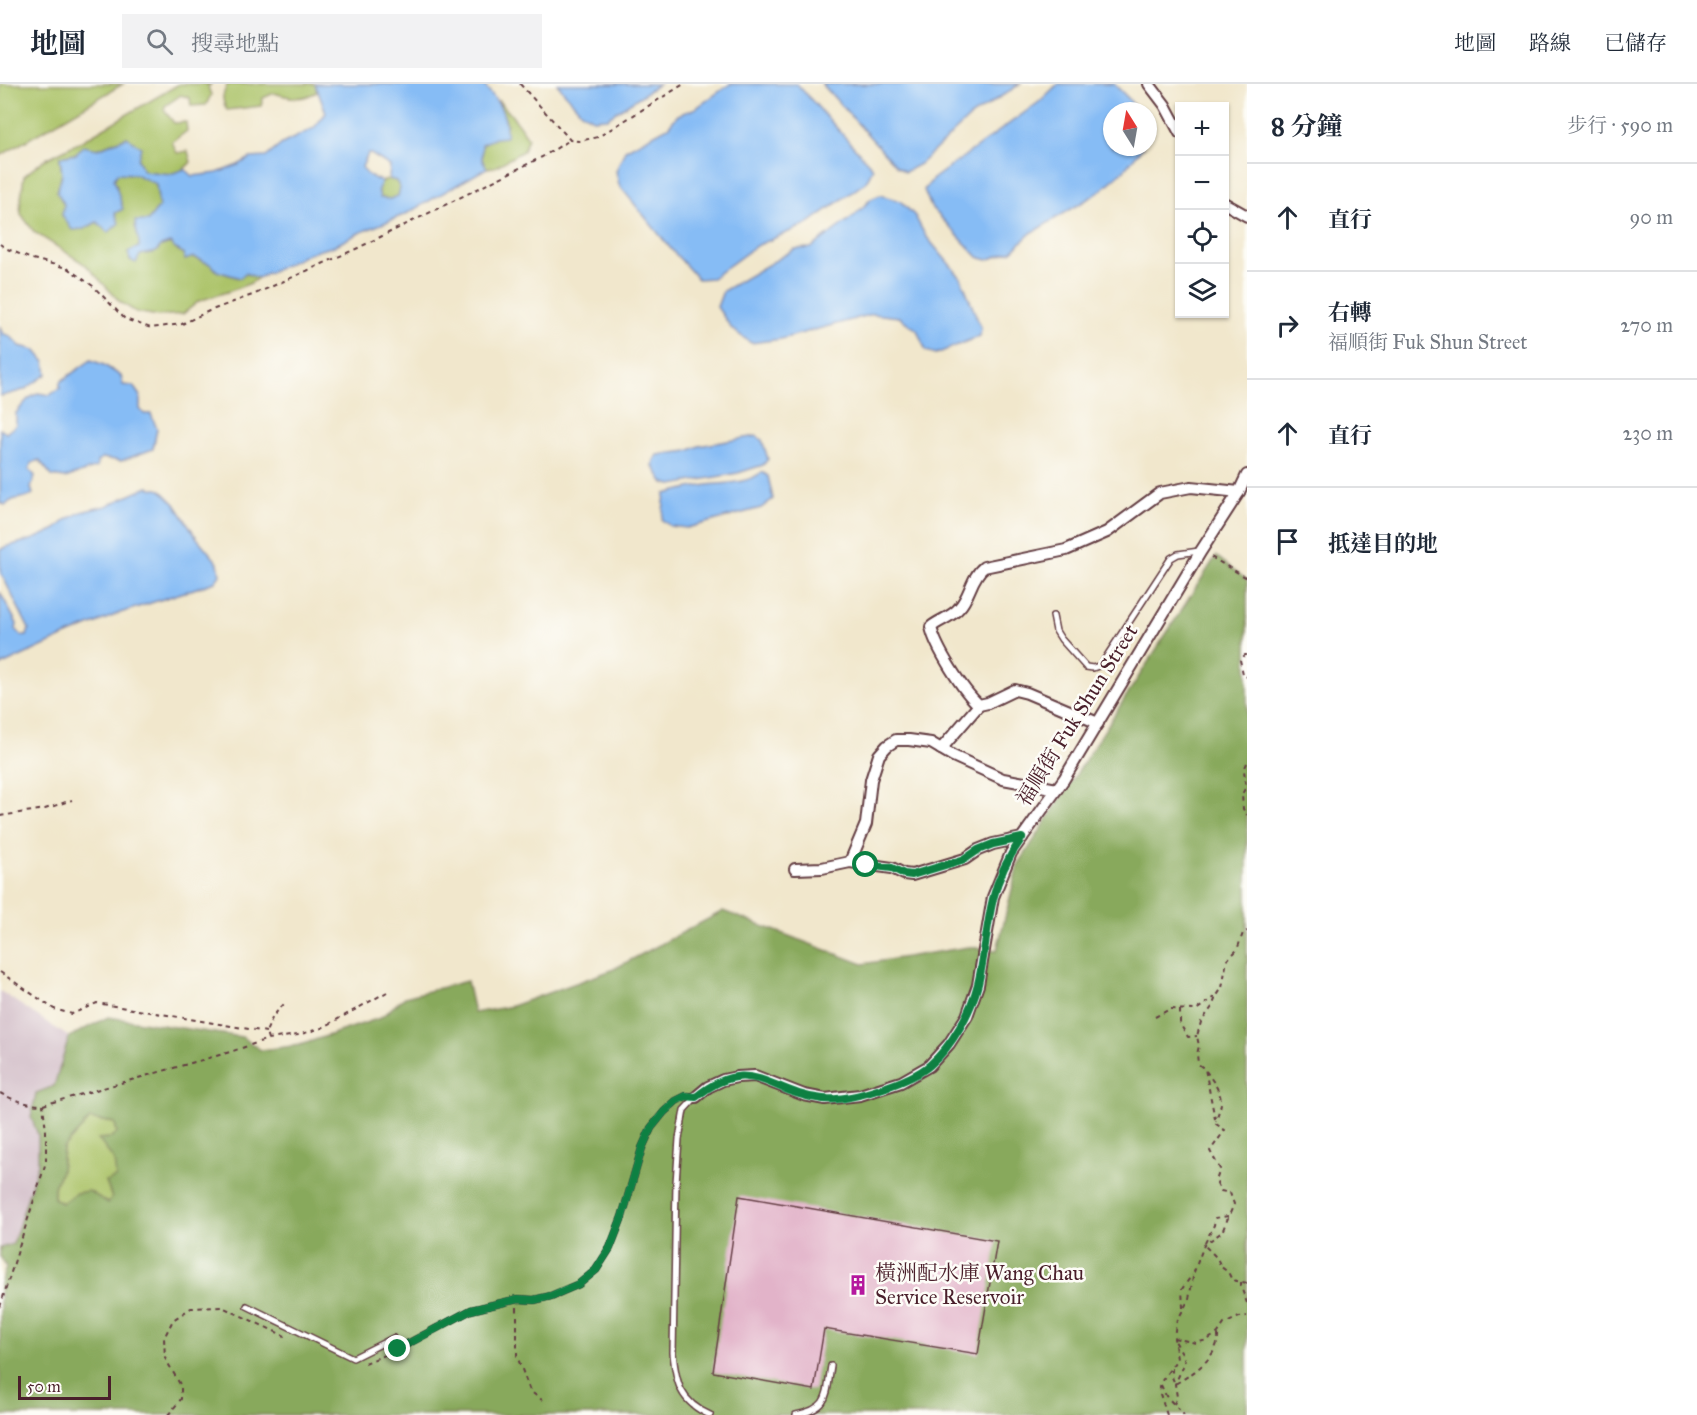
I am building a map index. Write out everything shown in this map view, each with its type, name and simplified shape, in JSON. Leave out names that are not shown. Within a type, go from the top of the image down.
[{"type":"street","points":[[1149,84],[1165,105],[1175,125]]},
{"type":"street","points":[[1229,206],[1247,216]]},
{"type":"street","name":"福順街 Fuk Shun Street","points":[[696,1097],[708,1087],[723,1080],[755,1076],[804,1095],[825,1099],[860,1095],[901,1082],[930,1066],[949,1044],[966,1016],[978,985],[993,897],[1011,853],[1057,789],[1201,550],[1239,492],[1247,475]]},
{"type":"street","points":[[979,705],[971,698],[941,652],[933,637],[931,627],[958,609],[979,571],[984,567],[1066,549],[1107,532],[1160,493],[1191,487],[1239,492]]},
{"type":"street","points":[[941,749],[979,705],[1016,690],[1098,723]]},
{"type":"street","points":[[850,862],[866,824],[871,780],[879,755],[896,740],[931,743],[1003,779],[1057,789]]},
{"type":"street","points":[[795,869],[822,868],[850,862],[892,868],[912,875],[965,859],[993,844],[1022,838]]},
{"type":"lane","points":[[1053,616],[1056,631],[1061,639],[1086,667],[1093,668],[1101,665],[1171,558],[1178,554],[1201,550]]},
{"type":"lane","points":[[392,1352],[471,1310],[518,1299],[534,1300],[551,1296],[579,1284],[596,1270],[614,1238],[642,1148],[651,1128],[676,1101],[686,1096],[696,1097]]},
{"type":"lane","name":"福順街 Fuk Shun Street","points":[[696,1097],[684,1110],[679,1139],[673,1353],[675,1376],[681,1392],[689,1402],[710,1415]]},
{"type":"lane","points":[[247,1306],[353,1358],[393,1338],[397,1346]]},
{"type":"lane","points":[[796,1415],[819,1408],[825,1400],[831,1366]]},
{"type":"path","points":[[520,84],[570,140]]},
{"type":"path","points":[[0,244],[29,258],[67,268],[93,286],[125,319],[151,328],[182,324],[358,248],[542,157],[570,140],[579,141],[598,137],[684,84]]},
{"type":"path","points":[[1201,550],[1247,578]]},
{"type":"path","points":[[1247,655],[1240,660],[1243,674],[1247,677]]},
{"type":"path","points":[[1247,763],[1244,770],[1246,787],[1242,794],[1243,809],[1247,815]]},
{"type":"path","points":[[0,816],[45,809],[72,800]]},
{"type":"path","points":[[1216,1124],[1221,1103],[1216,1087],[1205,1069],[1198,1064],[1197,1036],[1201,1022],[1212,1007],[1221,988],[1227,960],[1237,951],[1243,933],[1247,931]]},
{"type":"path","points":[[0,972],[54,1009],[72,1014],[97,1003],[266,1032]]},
{"type":"path","points":[[0,1093],[33,1105],[43,1105],[268,1039],[298,1035],[322,1028],[387,992]]},
{"type":"path","points":[[1155,1017],[1170,1010],[1196,1010],[1216,997]]},
{"type":"path","points":[[268,1039],[266,1032],[273,1016],[285,1002]]},
{"type":"path","points":[[1180,1009],[1180,1024],[1188,1037],[1197,1036]]},
{"type":"path","points":[[1204,1245],[1222,1232],[1234,1204],[1230,1193],[1221,1191],[1216,1181],[1220,1169],[1210,1151],[1225,1130],[1216,1124],[1205,1069]]},
{"type":"path","points":[[0,1307],[46,1162],[43,1105]]},
{"type":"path","points":[[1167,1415],[1159,1391],[1161,1382],[1177,1359],[1174,1338],[1176,1323],[1189,1299],[1194,1272],[1215,1218],[1228,1216]]},
{"type":"path","points":[[1204,1245],[1217,1258],[1232,1280],[1247,1284]]},
{"type":"path","points":[[1184,1310],[1182,1289],[1194,1272]]},
{"type":"path","points":[[1241,1282],[1247,1303]]},
{"type":"path","points":[[518,1299],[517,1356],[530,1391],[542,1400]]},
{"type":"path","points":[[168,1415],[181,1399],[181,1386],[165,1358],[164,1338],[174,1320],[191,1308],[222,1307],[294,1340]]},
{"type":"path","points":[[1174,1338],[1196,1343],[1207,1340],[1218,1333],[1224,1324],[1247,1316]]},
{"type":"path","points":[[1175,1384],[1198,1369],[1209,1358],[1219,1342],[1218,1333]]},
{"type":"path","points":[[1174,1338],[1185,1362],[1175,1384]]},
{"type":"path","points":[[359,1365],[392,1352]]},
{"type":"path","points":[[1172,1368],[1177,1397],[1174,1404]]},
{"type":"path","points":[[1161,1382],[1166,1396],[1184,1415]]},
{"type":"shaded area","points":[[0,991],[69,1037],[54,1086],[31,1117],[38,1135],[38,1164],[12,1244],[0,1248]]},
{"type":"green space","points":[[0,84],[123,84],[0,156]]},
{"type":"green space","points":[[179,84],[211,84],[208,87],[211,95],[206,105],[191,106],[190,98],[181,95],[165,106],[164,110],[174,123],[186,122],[187,131],[172,142],[177,153],[188,151],[191,162],[180,171],[164,174],[144,171],[127,137],[97,149],[60,157],[62,174],[57,192],[64,204],[62,215],[84,229],[115,213],[117,186],[114,180],[118,173],[135,174],[156,183],[159,207],[148,221],[135,226],[140,240],[139,247],[128,252],[140,255],[156,252],[161,246],[170,243],[183,253],[212,265],[217,271],[239,278],[245,273],[258,278],[251,283],[199,301],[183,314],[158,316],[136,312],[120,302],[86,265],[34,232],[21,214],[20,206],[24,176],[44,160],[80,142]]},
{"type":"green space","points":[[228,84],[315,84],[317,92],[296,98],[274,93],[263,98],[261,106],[227,110],[223,97]]},
{"type":"green space","points":[[498,100],[528,138],[523,151],[495,167],[487,168],[482,159],[482,144],[496,138],[507,124]]},
{"type":"green space","points":[[389,179],[396,181],[400,188],[399,196],[390,199],[380,198],[378,189],[382,181]]},
{"type":"green space","points":[[1216,556],[1247,580],[1247,1415],[0,1415],[0,1284],[6,1267],[0,1256],[0,1248],[13,1244],[38,1164],[38,1135],[31,1117],[36,1093],[54,1086],[69,1037],[108,1017],[242,1037],[261,1050],[300,1045],[380,1018],[405,997],[467,981],[474,1013],[512,1006],[612,970],[723,911],[863,964],[968,947],[997,950],[1018,865]],"holes":[[[90,1119],[115,1123],[117,1133],[110,1138],[98,1139],[114,1160],[116,1177],[106,1182],[112,1198],[108,1203],[89,1191],[76,1193],[62,1203],[54,1198],[54,1187],[61,1171],[63,1148]]]},
{"type":"green space","points":[[90,1119],[115,1123],[118,1138],[99,1139],[142,1181],[106,1182],[112,1198],[108,1204],[76,1193],[62,1203],[54,1198],[54,1187],[61,1171],[63,1148]]},
{"type":"water","points":[[315,84],[483,84],[501,108],[506,137],[496,138],[482,144],[482,159],[487,168],[406,214],[334,246],[310,253],[258,278],[245,273],[240,278],[217,271],[212,265],[194,257],[185,260],[183,253],[170,243],[161,246],[156,252],[140,255],[136,263],[130,260],[128,252],[139,247],[135,221],[148,221],[159,207],[156,184],[135,174],[118,173],[114,179],[123,209],[115,213],[119,223],[108,233],[97,222],[84,229],[72,230],[62,215],[64,204],[57,192],[62,174],[60,157],[76,154],[83,146],[98,149],[127,137],[141,147],[138,160],[144,171],[170,174],[185,169],[193,176],[217,173],[250,158],[266,157],[282,144],[314,128],[326,113]],"holes":[[[368,154],[390,166],[389,179],[396,181],[400,188],[398,196],[390,199],[380,198],[378,189],[382,181],[370,176],[362,167]]]},
{"type":"water","points":[[557,84],[659,84],[607,118],[593,119],[582,113]]},
{"type":"water","points":[[730,84],[797,84],[873,168],[866,182],[807,224],[756,246],[712,278],[698,279],[619,185],[616,171],[625,150],[668,127],[678,115],[696,108]]},
{"type":"water","points":[[822,84],[1020,84],[970,117],[920,164],[905,172],[897,167]]},
{"type":"water","points":[[1058,84],[1114,84],[1131,102],[1103,102],[1103,156],[1136,156],[1125,169],[1098,193],[1031,233],[1012,251],[987,260],[978,257],[931,207],[924,190],[933,179],[1039,102]]},
{"type":"water","points":[[880,195],[900,201],[915,216],[925,235],[961,278],[981,328],[980,336],[936,354],[926,351],[917,330],[899,317],[873,314],[781,339],[751,343],[732,329],[717,307],[723,291],[795,249],[811,248],[855,215],[871,199]]},
{"type":"water","points":[[0,327],[4,334],[10,336],[20,346],[35,350],[45,362],[47,374],[24,390],[2,396],[0,395]]},
{"type":"water","points":[[91,360],[121,376],[123,385],[133,386],[140,396],[140,409],[144,414],[151,414],[157,429],[153,449],[121,461],[102,458],[97,462],[97,467],[65,478],[52,476],[39,460],[32,463],[29,469],[35,476],[31,488],[33,494],[12,500],[6,505],[0,503],[0,429],[6,433],[16,425],[16,413],[28,399],[38,393],[50,395],[60,388],[60,382]]},
{"type":"water","points":[[756,436],[762,440],[768,459],[763,465],[738,473],[672,485],[664,483],[653,466],[658,455]]},
{"type":"water","points":[[762,472],[768,476],[773,499],[761,508],[687,528],[670,526],[662,520],[665,494],[702,486],[743,481]]},
{"type":"water","points":[[148,487],[161,490],[175,504],[197,538],[218,563],[220,575],[215,582],[120,613],[0,666],[0,592],[17,624],[16,630],[22,636],[27,636],[29,629],[0,571],[0,550],[56,529],[66,520],[81,512],[106,506]]},
{"type":"building","name":"橫洲配水庫 Wang Chau Service Reservoir","points":[[739,1196],[997,1241],[978,1354],[824,1329],[814,1390],[713,1372]]},
{"type":"place","name":"橫洲配水庫 Wang Chau Service Reservoir","points":[[858,1285]]},
{"type":"route","points":[[398,1349],[471,1310],[518,1299],[534,1300],[551,1296],[579,1284],[596,1270],[610,1248],[622,1217],[642,1148],[651,1128],[676,1101],[686,1096],[696,1097],[708,1087],[723,1080],[755,1076],[804,1095],[825,1099],[860,1095],[901,1082],[930,1066],[949,1044],[966,1016],[978,985],[993,897],[1011,853],[1022,838],[993,844],[965,859],[912,875],[892,868],[866,865]]}]
